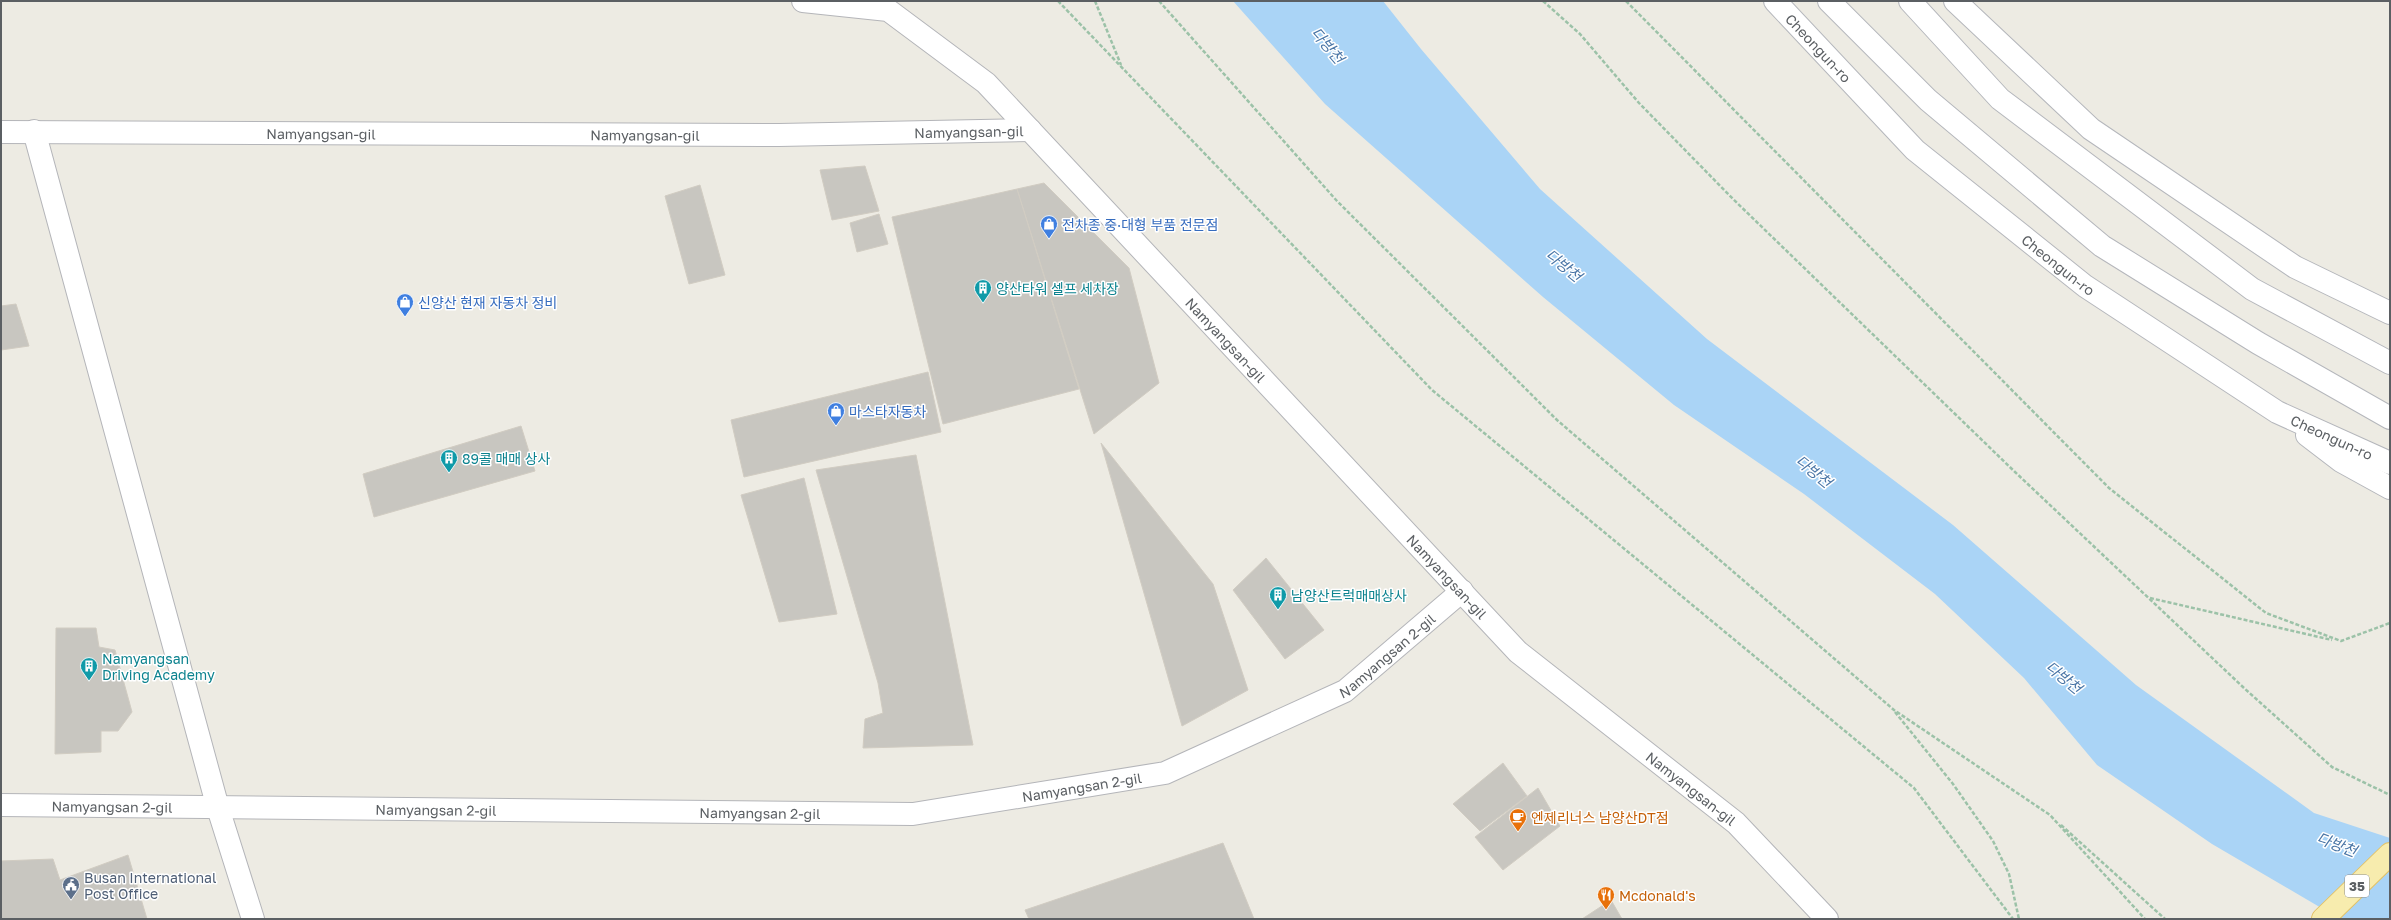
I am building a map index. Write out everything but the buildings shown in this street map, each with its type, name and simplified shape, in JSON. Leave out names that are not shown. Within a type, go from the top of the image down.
[{"type":"main road","name":"35","points":[[2323,919],[2390,854]]},
{"type":"street","points":[[803,1],[888,10],[986,83],[1030,130]]},
{"type":"street","name":"Cheongun-ro","points":[[1775,1],[1915,150],[2085,286],[2277,412],[2390,463]]},
{"type":"street","points":[[1829,1],[1928,100],[2102,246],[2258,343],[2390,418]]},
{"type":"street","points":[[1910,1],[2000,99],[2252,290],[2390,363]]},
{"type":"street","points":[[1955,1],[2091,129],[2295,267],[2390,313]]},
{"type":"street","name":"Namyangsan-gil","points":[[1,132],[779,135],[1030,130],[1518,652],[1736,823],[1826,919]]},
{"type":"street","points":[[34,131],[218,808],[253,919]]},
{"type":"street","points":[[2277,412],[2341,461],[2390,488]]},
{"type":"street","name":"Namyangsan 2-gil","points":[[1,805],[913,814],[1165,773],[1344,691],[1462,591]]},
{"type":"path","points":[[1058,1],[1432,390],[1914,788],[2012,919]]},
{"type":"path","points":[[1095,1],[1122,68]]},
{"type":"path","points":[[1159,1],[1337,201],[1557,420],[1894,710],[2050,814],[2165,919]]},
{"type":"path","points":[[1542,1],[1580,34],[1639,103],[1733,199],[2015,472],[2244,688],[2332,767],[2390,795]]},
{"type":"path","points":[[1626,1],[2109,488],[2266,613],[2341,641]]},
{"type":"path","points":[[2150,598],[2341,641],[2390,623]]},
{"type":"path","points":[[1894,710],[1953,784],[1993,841],[2009,874],[2019,919]]},
{"type":"path","points":[[2050,814],[2145,919]]},
{"type":"water","name":"다방천","points":[[1233,1],[1383,1],[1421,49],[1540,189],[1707,339],[1953,525],[2136,685],[2314,813],[2390,838],[2390,919],[2340,919],[2212,844],[2097,765],[2024,678],[1935,594],[1804,494],[1674,405],[1543,297],[1325,104]]},
{"type":"place","name":"전차종 중·대형 부품 전문점","points":[[1049,239]]},
{"type":"place","name":"양산타워 셀프 세차장","points":[[983,303]]},
{"type":"place","name":"신양산 현재 자동차 정비","points":[[405,317]]},
{"type":"place","name":"마스타자동차","points":[[836,426]]},
{"type":"place","name":"89콜 매매 상사","points":[[449,473]]},
{"type":"place","name":"남양산트럭매매상사","points":[[1278,610]]},
{"type":"place","name":"Namyangsan Driving Academy","points":[[89,681]]},
{"type":"place","name":"엔제리너스 남양산DT점","points":[[1518,832]]},
{"type":"place","name":"Busan International Post Office","points":[[71,900]]},
{"type":"place","name":"Mcdonald's","points":[[1606,910]]}]
